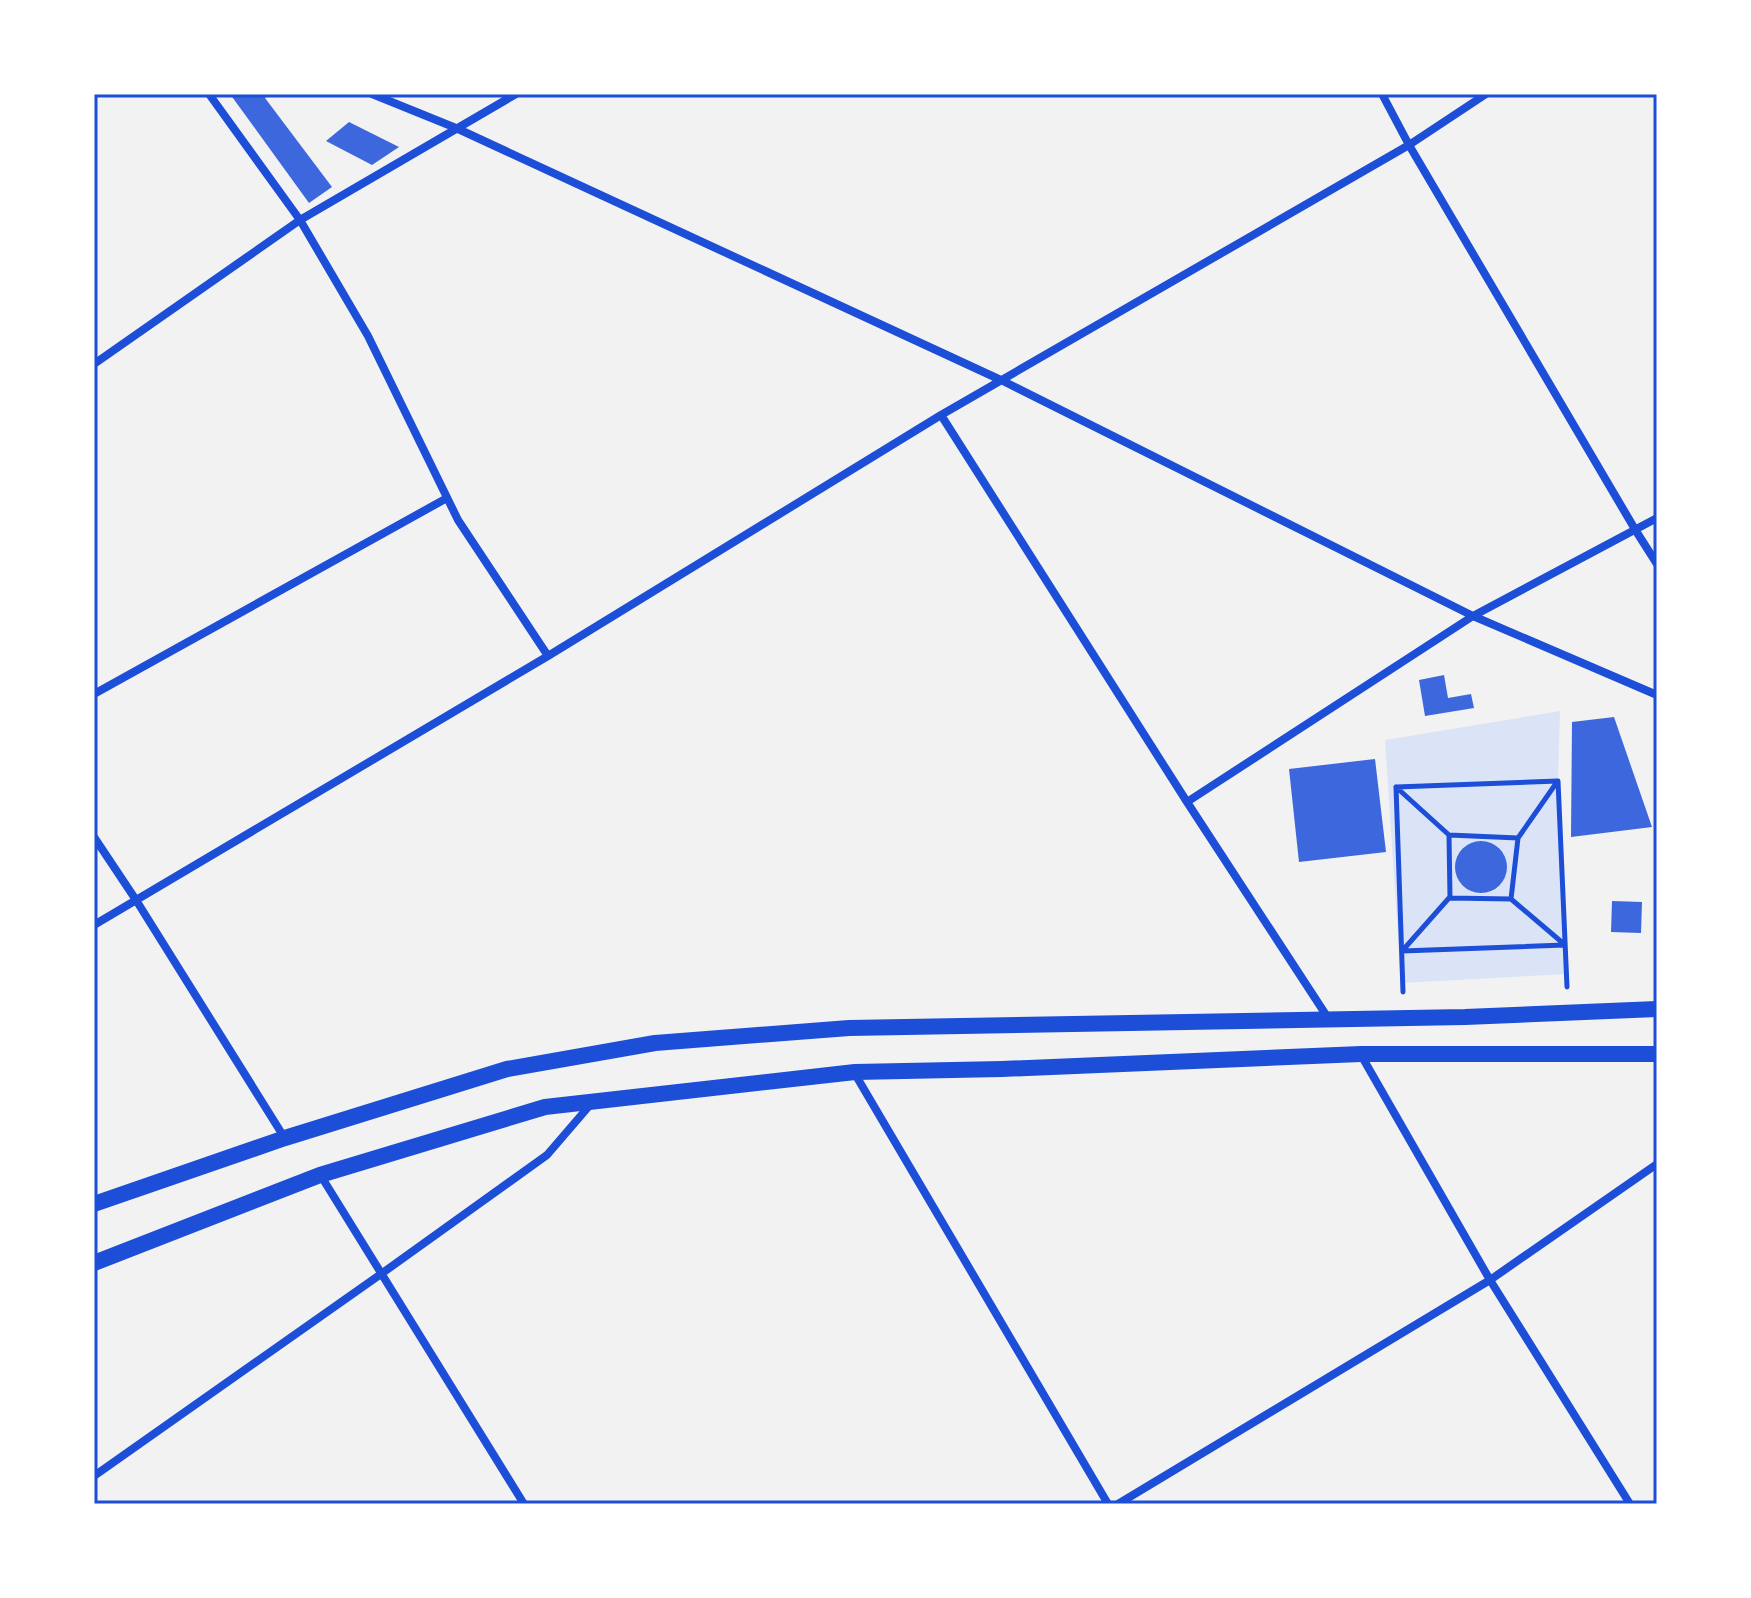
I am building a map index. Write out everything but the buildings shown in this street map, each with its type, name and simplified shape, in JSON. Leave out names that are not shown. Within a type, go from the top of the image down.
[{"type":"main road","points":[[94,1204],[285,1138],[507,1069],[655,1043],[849,1028],[1657,1009]]},
{"type":"main road","points":[[94,1263],[320,1175],[545,1107],[855,1072],[1361,1054],[1657,1054]]},
{"type":"street","points":[[209,94],[300,220],[368,336],[458,520],[548,656]]},
{"type":"street","points":[[372,94],[456,128],[1003,381],[1473,616],[1657,695]]},
{"type":"street","points":[[94,364],[300,220],[516,94]]},
{"type":"street","points":[[1382,94],[1409,145],[1657,564]]},
{"type":"street","points":[[94,925],[548,656],[941,415],[1409,145],[1486,94]]},
{"type":"street","points":[[941,415],[1328,1018]]},
{"type":"street","points":[[94,694],[447,498]]},
{"type":"street","points":[[1187,802],[1473,616],[1657,518]]},
{"type":"street","points":[[94,837],[285,1138]]},
{"type":"street","points":[[1361,1054],[1490,1280],[1630,1504]]},
{"type":"street","points":[[855,1072],[1108,1504]]},
{"type":"street","points":[[94,1476],[547,1155],[593,1101]]},
{"type":"street","points":[[1118,1504],[1490,1280],[1657,1164]]},
{"type":"street","points":[[320,1175],[524,1504]]},
{"type":"path","points":[[1396,787],[1558,781]]},
{"type":"path","points":[[1511,899],[1518,838],[1558,781]]},
{"type":"path","points":[[1558,781],[1569,1013]]},
{"type":"path","points":[[1396,787],[1449,835],[1518,838]]},
{"type":"path","points":[[1396,787],[1403,1017]]},
{"type":"path","points":[[1402,951],[1450,898],[1449,835]]},
{"type":"path","points":[[1450,898],[1511,899],[1564,945]]},
{"type":"path","points":[[1402,951],[1564,945]]},
{"type":"shaded area","points":[[1560,711],[1558,781],[1567,974],[1401,983],[1385,740]]}]
